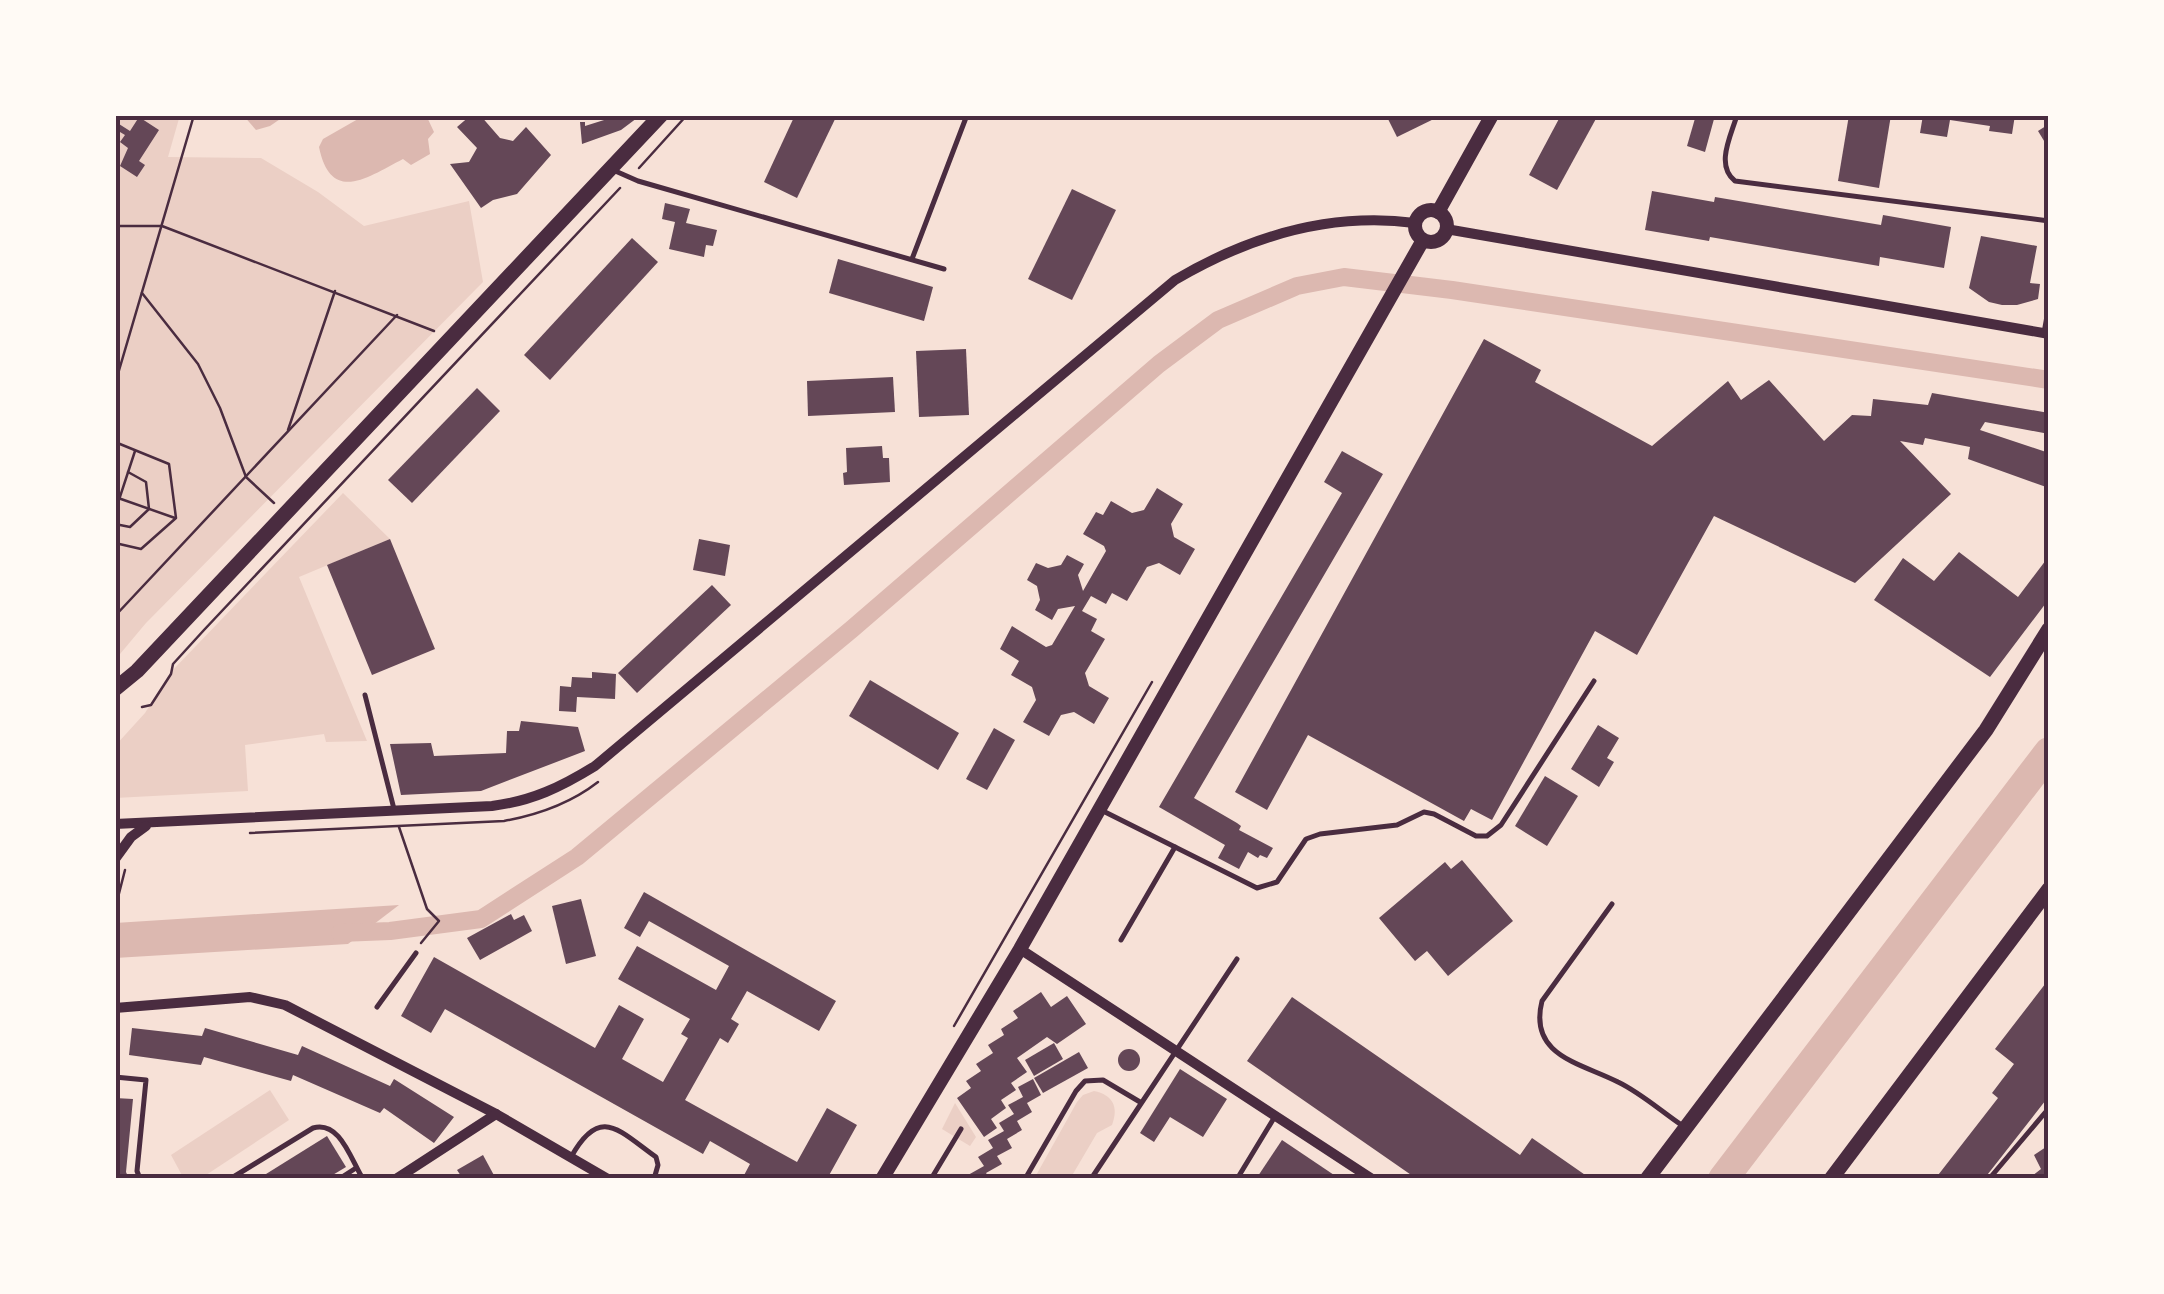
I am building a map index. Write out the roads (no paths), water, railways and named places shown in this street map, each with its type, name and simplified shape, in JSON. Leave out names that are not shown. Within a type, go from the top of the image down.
[{"type":"main road","points":[[115,703],[138,671],[661,115]]},
{"type":"main road","points":[[1647,1179],[1986,730],[2049,629]]},
{"type":"main road","points":[[115,689],[138,671]]},
{"type":"main road","points":[[1830,1179],[2049,889]]},
{"type":"street","points":[[1438,212],[1492,115]]},
{"type":"street","points":[[1422,212],[1438,212],[1445,219],[1446,229],[1440,240],[1423,240],[1415,231],[1415,223],[1422,212]]},
{"type":"street","points":[[115,824],[395,812],[522,802],[558,789],[595,766],[1189,272],[1216,256],[1276,234],[1370,218],[1415,223]]},
{"type":"street","points":[[1446,229],[2047,333]]},
{"type":"street","points":[[882,1179],[1020,949],[1423,240]]},
{"type":"street","points":[[121,862],[131,836],[152,823]]},
{"type":"street","points":[[1020,949],[1372,1179]]},
{"type":"street","points":[[115,1008],[250,997],[301,1011],[496,1114],[608,1179]]},
{"type":"street","points":[[396,1179],[496,1114]]},
{"type":"lane","points":[[912,260],[967,115]]},
{"type":"lane","points":[[1737,115],[1724,165],[1735,181],[2049,221]]},
{"type":"lane","points":[[610,169],[944,268]]},
{"type":"lane","points":[[2047,333],[2049,305]]},
{"type":"lane","points":[[1099,809],[1250,885],[1264,888],[1278,882],[1306,839],[1320,834],[1397,825],[1424,812],[1476,836],[1488,836],[1501,826],[1594,681]]},
{"type":"lane","points":[[365,695],[395,812]]},
{"type":"lane","points":[[1122,940],[1175,847]]},
{"type":"lane","points":[[1612,904],[1542,1001],[1538,1017],[1541,1032],[1570,1062],[1620,1082],[1686,1128]]},
{"type":"lane","points":[[377,1007],[416,953]]},
{"type":"lane","points":[[1091,1179],[1237,959]]},
{"type":"lane","points":[[115,1008],[115,1046]]},
{"type":"lane","points":[[115,1077],[146,1080],[137,1171],[140,1179]]},
{"type":"lane","points":[[1025,1179],[1085,1081],[1103,1080],[1140,1102]]},
{"type":"lane","points":[[1989,1179],[2049,1108]]},
{"type":"lane","points":[[1237,1179],[1276,1116]]},
{"type":"lane","points":[[230,1179],[324,1125],[333,1129],[363,1179]]},
{"type":"lane","points":[[570,1158],[584,1134],[597,1127],[610,1127],[656,1157],[654,1179]]},
{"type":"lane","points":[[931,1179],[960,1129]]},
{"type":"lane","points":[[339,1179],[356,1168]]},
{"type":"waterway","points":[[340,933],[481,919],[577,857],[852,629],[1159,364],[1218,320],[1297,286],[1344,277],[1452,290],[2049,380]]},
{"type":"waterway","points":[[1723,1179],[2049,752]]}]
